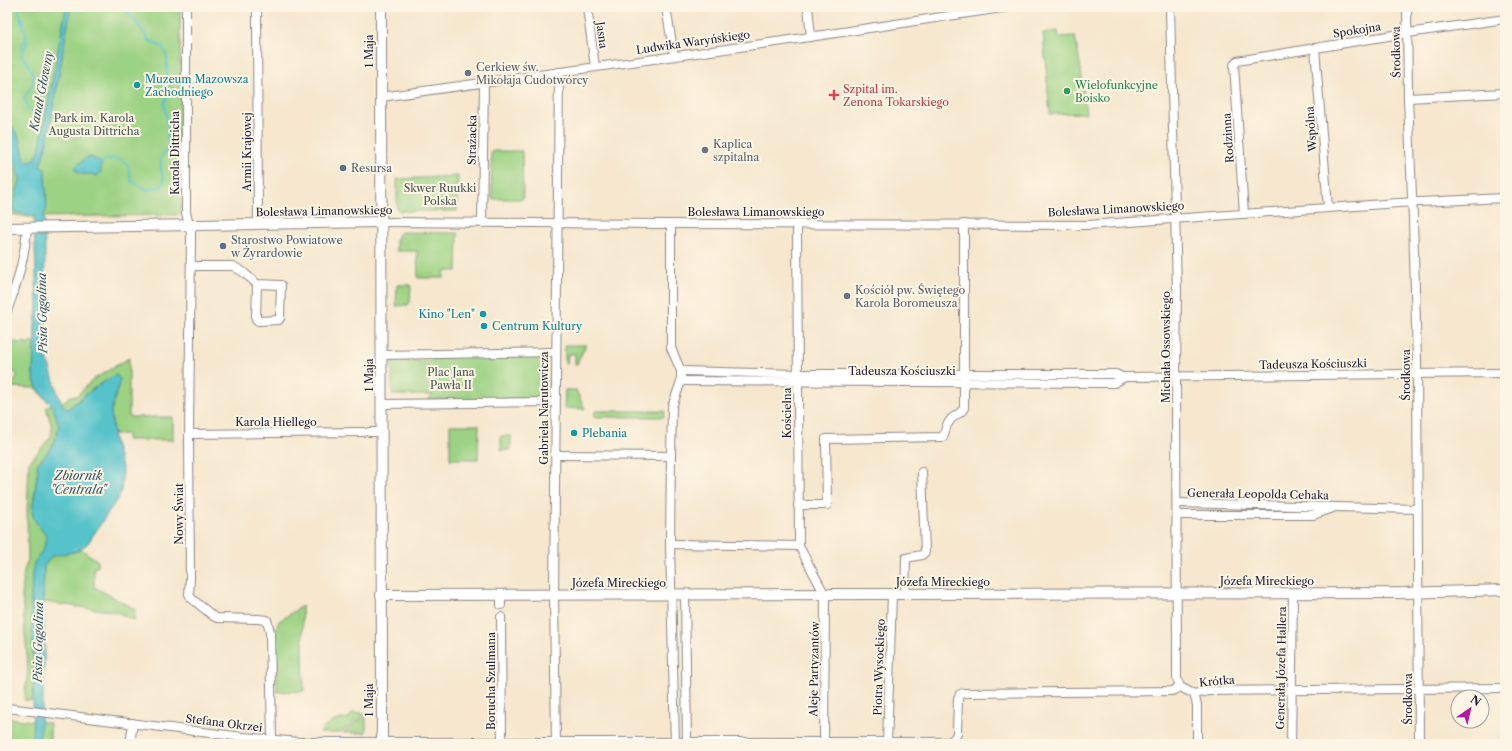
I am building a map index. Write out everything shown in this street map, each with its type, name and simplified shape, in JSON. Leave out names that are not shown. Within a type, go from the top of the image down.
[{"type":"street","name":"Karola Dittricha","points":[[186,7],[186,212],[190,226]]},
{"type":"street","name":"Armii Krajowej","points":[[258,7],[258,224]]},
{"type":"street","name":"1 Maja","points":[[382,7],[382,743]]},
{"type":"street","name":"Jasna","points":[[587,7],[595,67]]},
{"type":"street","points":[[666,7],[674,56]]},
{"type":"street","points":[[808,7],[811,37]]},
{"type":"street","name":"Ludwika Waryńskiego","points":[[381,97],[811,37],[1008,7]]},
{"type":"street","name":"Michała Ossowskiego","points":[[1170,7],[1176,218],[1177,678],[1180,687]]},
{"type":"street","name":"Środkowa","points":[[1407,7],[1406,33],[1417,374],[1419,744]]},
{"type":"street","name":"Spokojna","points":[[1237,61],[1406,33],[1505,19]]},
{"type":"street","name":"Wspólna","points":[[1315,48],[1328,208]]},
{"type":"street","name":"Rodzinna","points":[[1237,61],[1234,65],[1244,214]]},
{"type":"street","name":"Gabriela Narutowicza","points":[[556,743],[554,595],[559,72]]},
{"type":"street","name":"Strażacka","points":[[482,222],[484,83]]},
{"type":"street","points":[[1408,98],[1505,93]]},
{"type":"street","name":"Bolesława Limanowskiego","points":[[7,228],[381,222],[1085,225],[1412,202],[1505,198]]},
{"type":"street","points":[[671,224],[672,348],[681,371],[681,381],[672,406],[671,456],[670,544],[675,743]]},
{"type":"street","name":"Kościelna","points":[[797,224],[799,546],[825,595]]},
{"type":"street","points":[[798,505],[827,505],[826,439],[943,437],[947,425],[951,419],[964,408],[964,224]]},
{"type":"street","name":"Nowy Świat","points":[[190,226],[190,596],[193,601],[217,618],[267,620],[270,632],[272,740]]},
{"type":"street","points":[[7,312],[21,270],[29,228]]},
{"type":"street","points":[[191,266],[233,266],[257,284],[281,285],[279,320],[258,321],[256,319],[257,284]]},
{"type":"street","points":[[381,355],[556,352]]},
{"type":"street","name":"Tadeusza Kościuszki","points":[[681,371],[798,378]]},
{"type":"street","name":"Tadeusza Kościuszki","points":[[681,381],[798,378],[963,378],[1116,374],[1122,377],[1505,373]]},
{"type":"street","points":[[381,404],[555,402]]},
{"type":"street","name":"Karola Hiellego","points":[[189,434],[381,432]]},
{"type":"street","points":[[555,455],[671,456]]},
{"type":"street","points":[[905,594],[906,558],[922,555],[925,552],[922,472]]},
{"type":"street","name":"Generała Leopolda Cehaka","points":[[1177,503],[1417,509]]},
{"type":"street","name":"Generała Leopolda Cehaka","points":[[1177,515],[1313,515],[1339,506]]},
{"type":"street","points":[[670,544],[799,546]]},
{"type":"street","name":"Józefa Mireckiego","points":[[381,595],[501,600],[554,595],[1292,593],[1505,590]]},
{"type":"street","name":"Generała Józefa Hallera","points":[[1291,744],[1292,593]]},
{"type":"street","points":[[685,594],[687,743]]},
{"type":"street","name":"Piotra Wysockiego","points":[[888,743],[892,594]]},
{"type":"street","name":"Aleje Partyzantów","points":[[824,744],[825,595]]},
{"type":"street","name":"Borucha Szulmana","points":[[501,617],[502,743]]},
{"type":"street","points":[[824,744],[950,742],[955,738],[956,734],[958,698],[960,694],[964,693],[1172,691],[1180,687]]},
{"type":"street","name":"Krótka","points":[[1180,687],[1194,694],[1208,691],[1291,689],[1505,688]]},
{"type":"street","points":[[1194,694],[1197,705],[1197,744]]},
{"type":"street","name":"Stefana Okrzei","points":[[7,708],[299,742],[824,744]]},
{"type":"street","points":[[130,744],[133,723]]},
{"type":"green space","name":"Park im. Karola Augusta Dittricha","points":[[7,7],[180,7],[181,211],[177,215],[28,217],[10,214],[7,211],[7,194],[15,178],[7,165]]},
{"type":"green space","points":[[1058,31],[1059,37],[1075,36],[1086,113],[1050,114],[1043,33]]},
{"type":"green space","points":[[491,151],[522,151],[523,199],[492,199]]},
{"type":"green space","name":"Skwer Ruukki Polska","points":[[458,176],[457,211],[400,211],[397,209],[397,179]]},
{"type":"green space","points":[[402,232],[458,233],[457,271],[444,271],[444,278],[418,278],[417,251],[396,251],[396,241],[399,234]]},
{"type":"green space","points":[[397,285],[411,285],[410,302],[408,305],[396,306]]},
{"type":"green space","points":[[7,342],[34,343],[33,375],[36,386],[49,401],[48,402],[35,388],[7,387],[15,381],[17,375],[15,372],[7,371]]},
{"type":"green space","points":[[565,345],[586,345],[577,364],[575,364],[575,354],[568,354],[567,364],[565,364]]},
{"type":"green space","name":"Plac Jana Pawła II","points":[[546,355],[546,400],[428,400],[433,395],[392,395],[392,361],[432,361],[436,356]]},
{"type":"green space","points":[[129,358],[129,417],[173,417],[173,440],[127,440],[127,434],[113,434],[111,412],[117,375],[93,389],[68,409],[59,427],[52,447],[42,459],[38,469],[32,512],[34,519],[46,536],[44,548],[38,557],[32,573],[31,601],[34,674],[32,701],[24,700],[28,670],[22,596],[24,570],[28,561],[27,514],[29,462],[51,437],[52,427],[46,407],[63,402],[70,396],[76,396],[94,379]]},
{"type":"green space","points":[[565,390],[576,390],[585,409],[564,408]]},
{"type":"green space","points":[[595,411],[665,411],[664,417],[594,417]]},
{"type":"green space","points":[[450,425],[479,425],[478,459],[450,459]]},
{"type":"green space","points":[[501,436],[511,436],[511,450],[501,450]]},
{"type":"green space","points":[[81,549],[98,561],[98,567],[94,567],[94,587],[135,609],[134,621],[117,612],[43,602],[44,566],[47,561],[58,554],[78,551]]},
{"type":"green space","points":[[302,606],[304,691],[277,692],[276,629],[279,621]]},
{"type":"green space","points":[[352,713],[367,713],[340,733],[320,733],[329,724],[336,720],[349,718]]},
{"type":"green space","points":[[366,716],[365,733],[343,733]]},
{"type":"green space","points":[[7,718],[50,723],[50,744],[7,744]]},
{"type":"water","points":[[66,7],[71,7],[46,147],[40,165],[45,171],[47,208],[44,216],[44,335],[46,355],[58,394],[63,406],[68,409],[93,389],[115,375],[120,379],[111,412],[114,440],[123,471],[121,492],[88,543],[78,551],[52,556],[44,566],[43,602],[45,641],[43,698],[39,744],[32,744],[34,674],[31,601],[32,573],[34,563],[44,548],[46,536],[34,519],[32,512],[38,469],[37,466],[52,447],[59,427],[53,407],[36,386],[33,375],[37,308],[34,216],[14,212],[12,209],[20,179],[16,170],[17,164],[7,147],[7,120],[18,135],[25,159],[29,162],[36,158],[39,151]]},
{"type":"water","points":[[87,157],[94,158],[101,163],[99,175],[81,174],[75,170],[76,166]]},
{"type":"waterway","name":"Kanał Głowny","points":[[19,7],[20,19],[25,30],[27,43],[21,55],[32,70],[34,78],[31,88],[24,99],[28,107],[37,117]]},
{"type":"waterway","points":[[101,163],[109,158],[122,160],[129,168],[131,181],[146,190],[162,186],[164,184],[161,169],[161,158],[169,146],[167,139],[168,126],[164,104],[167,97],[167,57],[163,47],[148,40],[136,23],[121,7]]},
{"type":"waterway","points":[[20,16],[24,21],[23,27]]},
{"type":"waterway","points":[[22,51],[21,44],[26,39]]},
{"type":"place","name":"Cerkiew św. Mikołaja Cudotwórcy","points":[[468,73]]},
{"type":"place","name":"Muzeum Mazowsza Zachodniego","points":[[137,85]]},
{"type":"place","name":"Wielofunkcyjne Boisko","points":[[1067,91]]},
{"type":"place","name":"Szpital im. Zenona Tokarskiego","points":[[834,95]]},
{"type":"place","name":"Kaplica szpitalna","points":[[705,150]]},
{"type":"place","name":"Resursa","points":[[343,168]]},
{"type":"place","name":"Starostwo Powiatowe w Żyrardowie","points":[[223,246]]},
{"type":"place","name":"Kościół pw. Świętego Karola Boromeusza","points":[[847,296]]},
{"type":"place","name":"Kino \"Len\"","points":[[483,314]]},
{"type":"place","name":"Centrum Kultury","points":[[484,326]]},
{"type":"place","name":"Plebania","points":[[574,433]]},
{"type":"water label","name":"Pisia Gągolina","points":[[42,313]]},
{"type":"water label","name":"Zbiornik \"Centrala\"","points":[[78,482]]},
{"type":"water label","name":"Pisia Gągolina","points":[[38,642]]}]
